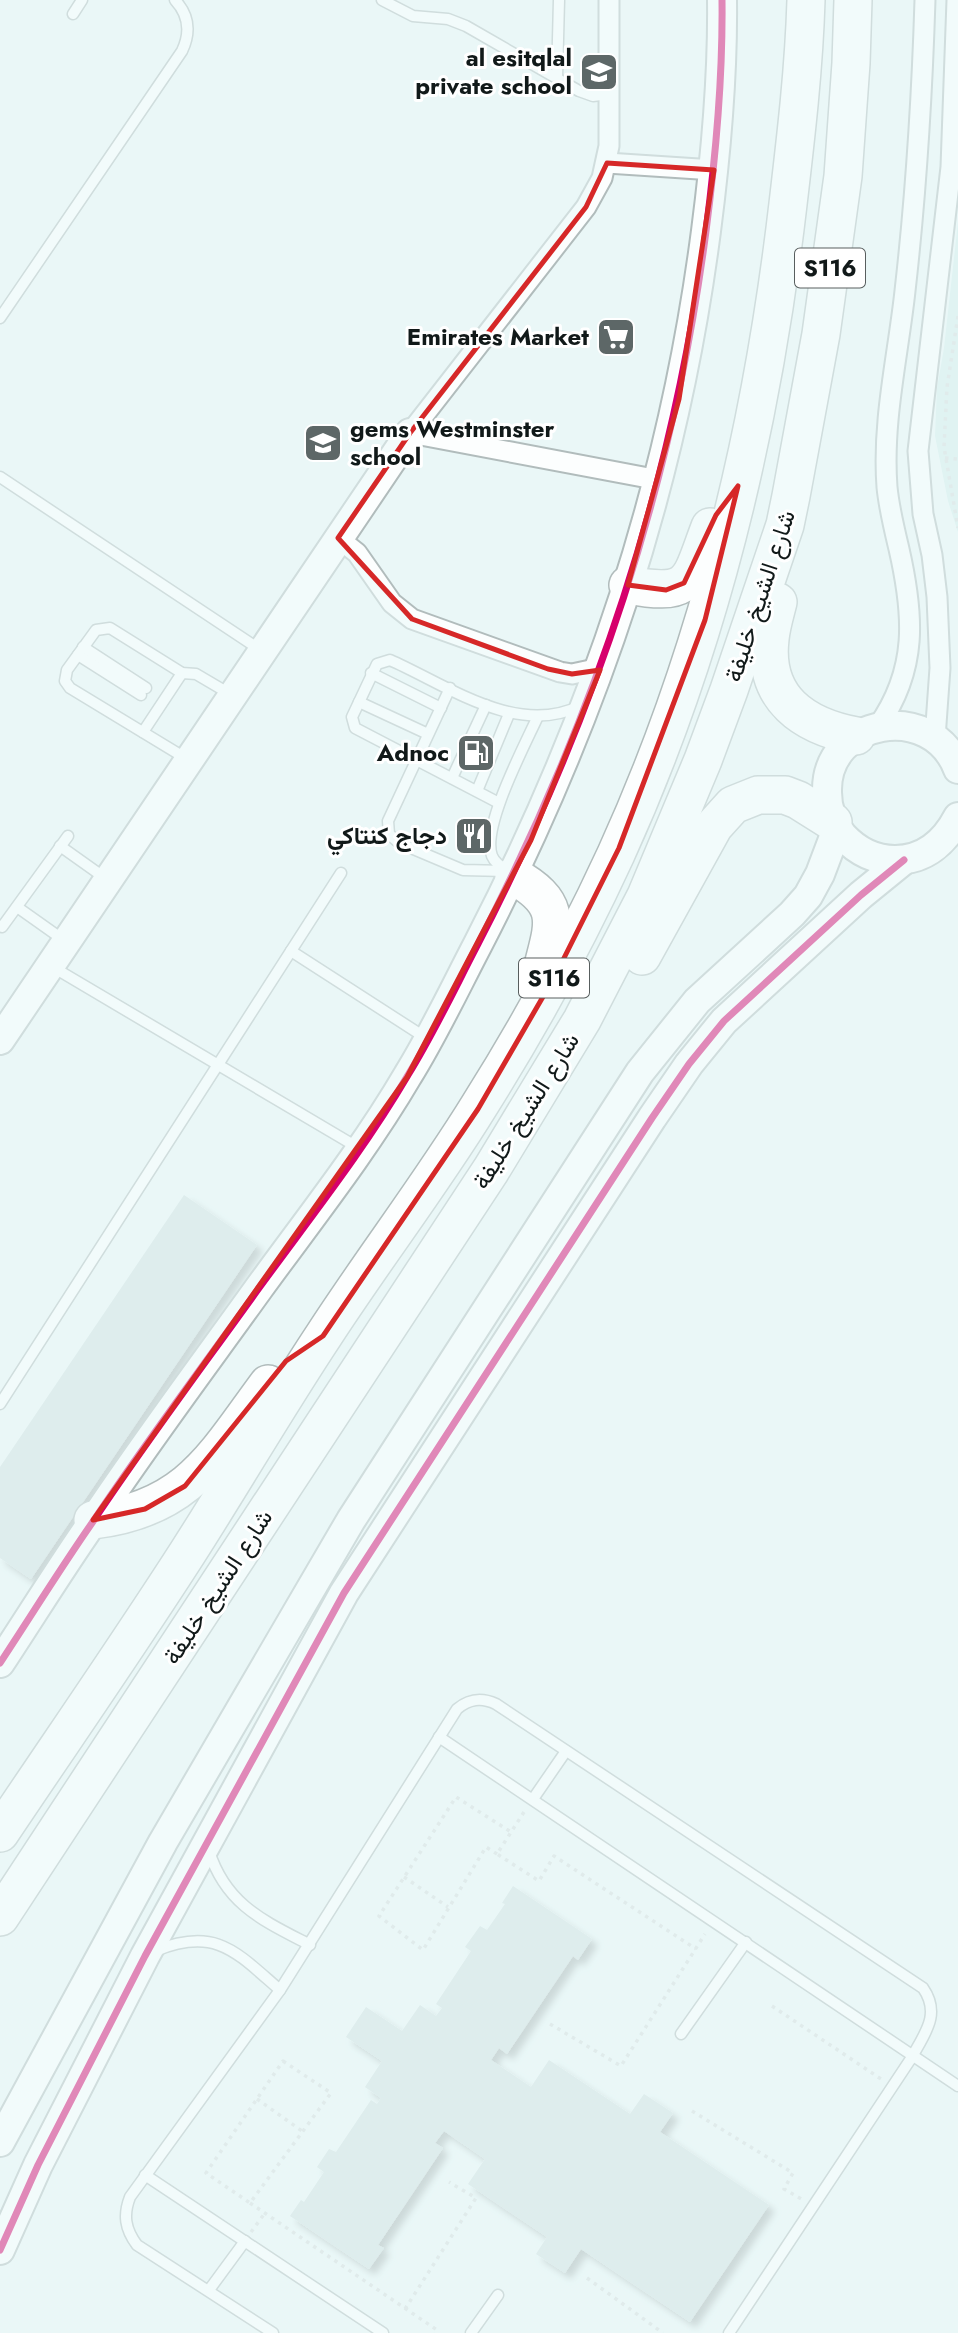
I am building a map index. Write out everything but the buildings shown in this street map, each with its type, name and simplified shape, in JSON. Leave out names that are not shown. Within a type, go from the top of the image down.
[{"type":"highway","points":[[782,0],[785,78],[790,109],[797,128]]},
{"type":"highway","name":"شارع الشيخ خليفة","points":[[0,1833],[188,1553],[323,1336],[478,1109],[532,1017],[599,891],[662,742],[705,620],[723,558],[753,430],[781,260],[797,128],[806,0]]},
{"type":"highway","name":"شارع الشيخ خليفة","points":[[0,1917],[491,1170],[559,1060],[625,937],[675,828],[729,690],[785,525],[813,388],[836,231],[848,120],[854,2]]},
{"type":"highway","points":[[628,584],[666,590],[684,583],[691,575],[716,515],[738,486]]},
{"type":"highway","points":[[785,525],[784,573],[769,639],[769,663],[777,686],[790,706],[809,722],[831,731],[867,731]]},
{"type":"highway","points":[[559,1060],[615,1003],[714,826],[733,805],[758,794],[785,796],[798,800],[835,825]]},
{"type":"highway","points":[[510,873],[539,892],[546,901],[552,922],[532,1017]]},
{"type":"highway","points":[[93,1520],[123,1517],[145,1509],[185,1486],[216,1453],[286,1361],[323,1336]]},
{"type":"street","points":[[0,1040],[410,433],[586,207],[602,178],[609,146],[609,0]]},
{"type":"street","points":[[0,1662],[93,1520],[390,1104],[429,1040],[510,873],[547,804],[589,701],[628,584],[659,480],[690,339],[714,170],[721,88],[722,0]]},
{"type":"street","points":[[925,0],[914,201],[886,459],[890,513],[906,590],[909,656],[893,705],[867,731],[842,749],[832,765],[827,784],[827,804],[835,825],[850,844],[866,854],[885,860],[904,860],[922,855],[937,846],[955,826]]},
{"type":"street","points":[[935,738],[940,668],[937,597],[922,503],[918,451],[951,167],[956,96],[957,0]]},
{"type":"street","points":[[607,163],[714,170]]},
{"type":"street","points":[[410,433],[659,480]]},
{"type":"street","points":[[338,538],[357,553],[392,603],[412,619],[560,672],[572,674],[600,668]]},
{"type":"street","points":[[867,731],[898,724],[918,728],[935,738],[957,763]]},
{"type":"street","points":[[0,2142],[163,1842],[351,1520],[640,1072],[697,1001],[808,896],[820,874],[835,825]]},
{"type":"street","points":[[0,2250],[38,2165],[145,1956],[344,1593],[652,1118],[724,1021],[904,860]]},
{"type":"street","points":[[344,1593],[368,1530],[366,1521],[362,1518],[351,1520]]},
{"type":"street","points":[[38,2165],[25,2161],[20,2156],[18,2142],[44,2082],[53,2044]]},
{"type":"lane","points":[[73,15],[82,0]]},
{"type":"lane","points":[[0,318],[182,51],[188,25],[176,0]]},
{"type":"lane","points":[[382,0],[413,16],[448,19],[466,26],[586,94],[609,94]]},
{"type":"lane","points":[[557,78],[559,0]]},
{"type":"lane","points":[[0,477],[263,652]]},
{"type":"lane","points":[[189,761],[67,685],[65,673],[96,630],[110,628],[182,673],[196,674],[233,696]]},
{"type":"lane","points":[[80,651],[143,691]]},
{"type":"lane","points":[[499,803],[355,728],[352,717],[371,673],[381,661],[390,660],[509,714],[538,716],[565,713],[589,701]]},
{"type":"lane","points":[[143,732],[182,673]]},
{"type":"lane","points":[[371,673],[441,708]]},
{"type":"lane","points":[[450,688],[387,828],[394,840],[463,870],[510,873]]},
{"type":"lane","points":[[359,702],[428,734]]},
{"type":"lane","points":[[452,778],[485,705]]},
{"type":"lane","points":[[477,791],[509,714]]},
{"type":"lane","points":[[510,873],[496,863],[490,848],[491,833],[499,803],[538,716]]},
{"type":"lane","points":[[2,927],[68,836]]},
{"type":"lane","points":[[60,846],[108,880]]},
{"type":"lane","points":[[0,1404],[341,873]]},
{"type":"lane","points":[[17,907],[66,943]]},
{"type":"lane","points":[[291,951],[429,1040]]},
{"type":"lane","points":[[50,966],[360,1148]]},
{"type":"lane","points":[[273,2333],[137,2245],[126,2227],[126,2206],[145,2175],[310,1945],[457,1709],[478,1699],[487,1700],[566,1751],[923,1987],[932,2004],[932,2013],[912,2057],[729,2333]]},
{"type":"lane","points":[[439,1737],[958,2086]]},
{"type":"lane","points":[[533,1799],[566,1751]]},
{"type":"lane","points":[[206,1841],[222,1882],[231,1894],[257,1917],[310,1945]]},
{"type":"lane","points":[[145,1956],[182,1941],[220,1944],[237,1952],[280,1990]]},
{"type":"lane","points":[[681,2034],[746,1942]]},
{"type":"lane","points":[[145,2175],[383,2333]]},
{"type":"lane","points":[[209,2290],[244,2241]]},
{"type":"lane","points":[[471,2333],[498,2295]]},
{"type":"path","points":[[958,316],[944,415],[945,458],[958,528]]},
{"type":"path","points":[[945,458],[958,459]]},
{"type":"path","points":[[512,1832],[456,1797],[379,1916],[423,1950],[486,1847],[538,1881],[554,1856],[696,1949]]},
{"type":"path","points":[[497,1854],[533,1799]]},
{"type":"path","points":[[404,1877],[448,1907]]},
{"type":"path","points":[[550,2024],[621,2066],[714,1920]]},
{"type":"path","points":[[772,2006],[893,2087]]},
{"type":"path","points":[[250,2203],[331,2092],[283,2061],[206,2173],[405,2309],[437,2330],[435,2333]]},
{"type":"path","points":[[257,2099],[302,2131]]},
{"type":"path","points":[[692,2111],[793,2173],[784,2189],[814,2206]]},
{"type":"path","points":[[405,2309],[476,2199],[449,2182]]},
{"type":"path","points":[[244,2241],[265,2213]]},
{"type":"path","points":[[587,2278],[663,2333]]},
{"type":"highlighted area","points":[[607,163],[714,170],[679,399],[628,585],[666,590],[684,583],[716,515],[738,486],[705,620],[619,848],[555,976],[478,1109],[323,1336],[286,1361],[185,1486],[145,1509],[93,1520],[407,1077],[531,840],[600,670],[572,674],[548,669],[412,619],[338,538],[410,433],[586,207]]},
{"type":"shaded area","points":[[958,222],[958,532],[948,501],[935,436],[937,388]]},
{"type":"cycle path","points":[[0,1663],[133,1464],[391,1103],[427,1043],[478,944],[558,773],[624,598],[673,418],[692,325],[710,202],[720,87],[722,0]]},
{"type":"cycle path","points":[[0,2250],[38,2165],[145,1956],[344,1593],[652,1118],[689,1064],[724,1021],[861,895],[904,860]]},
{"type":"place","name":"al esitqlal private school","points":[[599,72]]},
{"type":"place","name":"Emirates Market","points":[[616,337]]},
{"type":"place","name":"gems Westminster school","points":[[323,443]]},
{"type":"place","name":"Adnoc","points":[[476,753]]},
{"type":"place","name":"دجاج كنتاكي","points":[[474,836]]}]
